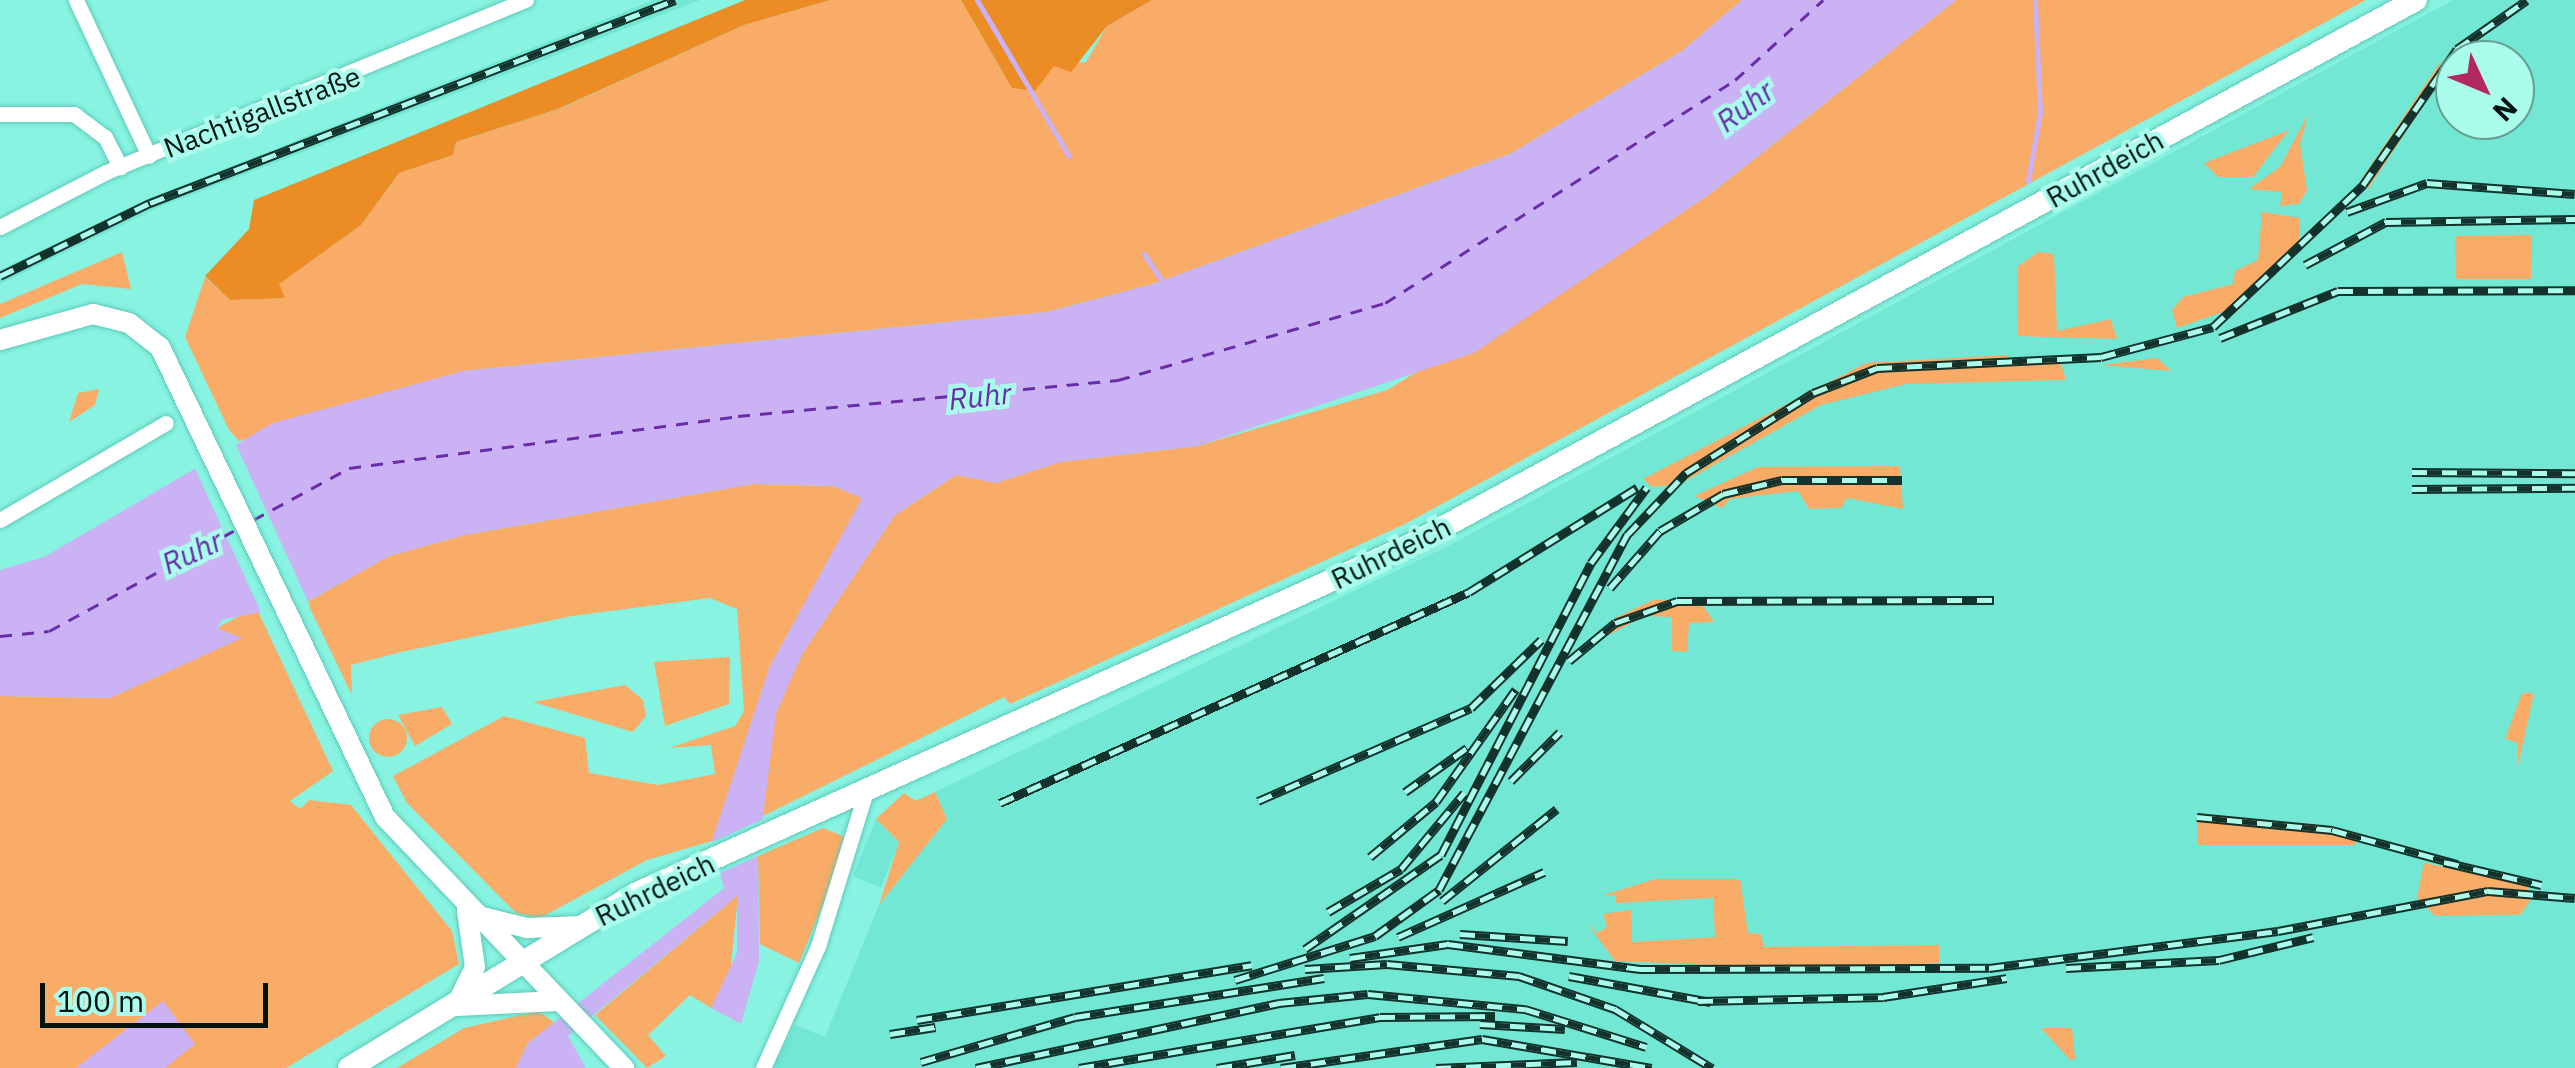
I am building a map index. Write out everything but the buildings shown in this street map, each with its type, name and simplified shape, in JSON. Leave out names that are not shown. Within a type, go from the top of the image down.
[{"type":"main road","name":"Ruhrdeich","points":[[349,1068],[583,926],[704,864],[1424,538],[2416,0]]},
{"type":"main road","points":[[0,340],[93,314],[129,323],[160,347],[208,441],[311,669],[385,816],[469,912],[624,1068]]},
{"type":"main road","points":[[469,912],[526,928],[583,926]]},
{"type":"main road","points":[[469,912],[476,958],[456,1006],[561,1005]]},
{"type":"street","points":[[76,0],[148,156]]},
{"type":"street","name":"Nachtigallstraße","points":[[0,227],[120,166],[526,0]]},
{"type":"street","points":[[0,114],[74,114],[105,136],[120,166]]},
{"type":"street","points":[[0,520],[166,422]]},
{"type":"street","points":[[764,1068],[818,946],[865,794]]},
{"type":"shaded area","points":[[654,0],[700,0],[157,208],[0,284],[0,270],[148,199]]},
{"type":"shaded area","points":[[745,0],[830,0],[744,25],[558,109],[456,142],[453,155],[399,173],[361,225],[279,284],[285,298],[230,300],[205,276],[249,229],[254,200]]},
{"type":"shaded area","points":[[830,0],[961,0],[1001,69],[1086,62],[1107,26],[1152,0],[1742,0],[1682,51],[1510,154],[1153,284],[1047,312],[463,371],[239,441],[229,430],[185,337],[205,277],[230,300],[284,298],[278,284],[361,225],[399,173],[453,155],[456,142],[559,109],[744,25]]},
{"type":"shaded area","points":[[961,0],[1152,0],[1107,26],[1071,72],[1054,66],[1035,91],[1012,88]]},
{"type":"shaded area","points":[[1956,0],[2366,0],[1405,524],[1010,704],[1004,697],[763,816],[775,714],[802,654],[895,515],[956,475],[996,483],[1060,462],[1198,446],[1387,390],[1710,194]]},
{"type":"shaded area","points":[[2453,0],[2575,0],[2575,1068],[773,1068],[795,1025],[825,1037],[879,905],[947,819],[935,792],[1450,545]]},
{"type":"shaded area","points":[[2435,70],[2435,88],[2368,189],[2359,183]]},
{"type":"shaded area","points":[[2309,113],[2300,144],[2307,190],[2299,204],[2280,206],[2282,192],[2249,189],[2280,167]]},
{"type":"shaded area","points":[[2289,130],[2253,177],[2218,177],[2204,163]]},
{"type":"shaded area","points":[[2262,212],[2300,218],[2299,242],[2223,312],[2177,328],[2172,310],[2183,297],[2233,284],[2235,271],[2258,260]]},
{"type":"shaded area","points":[[2532,235],[2531,279],[2456,279],[2455,236]]},
{"type":"shaded area","points":[[122,252],[131,289],[82,284],[0,318],[0,304]]},
{"type":"shaded area","points":[[2038,252],[2054,254],[2057,331],[2111,319],[2117,339],[2018,336],[2017,267]]},
{"type":"shaded area","points":[[2008,355],[2008,363],[2060,361],[2066,380],[1906,384],[1821,405],[1680,484],[1652,487],[1643,479],[1866,363]]},
{"type":"shaded area","points":[[2157,358],[2171,371],[2102,365]]},
{"type":"shaded area","points":[[99,389],[95,405],[69,422],[78,393]]},
{"type":"shaded area","points":[[1900,466],[1903,509],[1847,498],[1841,508],[1809,509],[1798,491],[1730,499],[1722,508],[1694,496],[1758,467]]},
{"type":"shaded area","points":[[753,484],[833,486],[863,498],[770,666],[712,841],[647,860],[540,918],[516,913],[407,803],[393,776],[504,716],[585,738],[589,773],[658,785],[715,774],[711,745],[669,748],[735,726],[744,711],[737,609],[710,598],[572,616],[401,652],[351,665],[352,695],[307,602],[389,556],[465,535]]},
{"type":"shaded area","points":[[1653,600],[1699,600],[1714,622],[1689,623],[1687,652],[1672,651],[1672,617],[1644,616],[1609,635],[1615,618]]},
{"type":"shaded area","points":[[256,607],[333,771],[290,801],[300,809],[309,800],[351,805],[452,931],[459,964],[286,1068],[0,1068],[0,696],[110,698],[240,638],[217,628]]},
{"type":"shaded area","points":[[730,657],[729,704],[665,726],[654,662]]},
{"type":"shaded area","points":[[625,685],[643,700],[646,716],[633,732],[533,702]]},
{"type":"shaded area","points":[[2522,693],[2534,693],[2518,766],[2518,743],[2505,739]]},
{"type":"shaded area","points":[[442,707],[452,724],[415,746],[398,715]]},
{"type":"shaded area","points":[[388,719],[402,724],[407,738],[402,752],[388,757],[374,752],[369,738],[374,724]]},
{"type":"shaded area","points":[[935,792],[947,819],[879,905],[899,842],[876,819],[904,793],[916,801]]},
{"type":"shaded area","points":[[2197,814],[2329,826],[2359,834],[2355,845],[2198,845]]},
{"type":"shaded area","points":[[876,819],[899,842],[881,888],[853,876]]},
{"type":"shaded area","points":[[823,828],[845,837],[845,849],[799,963],[760,944],[758,856]]},
{"type":"shaded area","points":[[2424,863],[2526,883],[2532,898],[2520,915],[2435,916],[2417,898]]},
{"type":"shaded area","points":[[1655,879],[1740,879],[1748,933],[1761,934],[1764,947],[1939,945],[1939,963],[1825,970],[1615,961],[1587,923],[1597,933],[1607,927],[1603,914],[1631,910],[1632,942],[1715,937],[1713,898],[1616,903],[1615,895],[1601,896]]},
{"type":"shaded area","points":[[738,895],[730,975],[711,1008],[690,995],[648,1035],[666,1056],[647,1068],[595,1015]]},
{"type":"shaded area","points":[[538,1011],[555,1023],[528,1043],[516,1068],[397,1068],[464,1028]]},
{"type":"shaded area","points":[[2041,1028],[2072,1028],[2075,1059],[2070,1060]]},
{"type":"water","name":"Ruhr","points":[[1742,0],[1956,0],[1710,194],[1474,353],[1198,446],[1060,462],[996,483],[956,475],[895,515],[802,654],[776,714],[758,856],[759,961],[741,1024],[711,1008],[737,953],[737,896],[568,1036],[586,1068],[516,1068],[528,1043],[724,888],[712,841],[770,666],[862,498],[833,486],[753,484],[465,535],[389,556],[307,602],[222,620],[217,628],[242,638],[110,698],[0,696],[0,570],[44,557],[273,423],[463,371],[1047,312],[1153,284],[1510,154],[1682,51]]},
{"type":"water","points":[[163,1001],[195,1044],[165,1068],[76,1068]]},
{"type":"pier","points":[[233,438],[310,606],[261,612],[191,460]]},
{"type":"pier","points":[[768,817],[763,854],[715,875],[708,844]]},
{"type":"waterway","points":[[977,0],[1069,156]]},
{"type":"waterway","points":[[2028,181],[2040,112],[2035,0]]},
{"type":"waterway","points":[[1144,254],[1165,285]]},
{"type":"ferry route","points":[[253,520],[349,468],[738,416],[1118,380],[1385,303],[1735,80],[1823,0]]},
{"type":"ferry route","points":[[0,636],[49,631],[237,529]]},
{"type":"railway","points":[[0,276],[150,203],[675,0]]},
{"type":"railway","points":[[1235,980],[1375,936],[1439,890],[1627,535],[1686,473],[1813,393],[1877,368],[2101,357],[2213,327],[2363,185],[2457,49],[2527,0]]},
{"type":"railway","points":[[2347,212],[2427,183],[2575,194]]},
{"type":"railway","points":[[2305,265],[2386,222],[2575,219]]},
{"type":"railway","points":[[2220,338],[2338,291],[2575,290]]},
{"type":"railway","points":[[2412,472],[2575,473]]},
{"type":"railway","points":[[1610,588],[1660,531],[1723,494],[1782,480],[1902,480]]},
{"type":"railway","points":[[1305,949],[1441,855],[1591,563],[1647,487]]},
{"type":"railway","points":[[1000,803],[1469,592],[1637,488]]},
{"type":"railway","points":[[2412,489],[2575,488]]},
{"type":"railway","points":[[1569,661],[1615,623],[1677,601],[1994,600]]},
{"type":"railway","points":[[1258,801],[1471,708],[1541,640]]},
{"type":"railway","points":[[1370,857],[1436,802],[1516,689]]},
{"type":"railway","points":[[1511,781],[1560,732]]},
{"type":"railway","points":[[1405,792],[1467,748]]},
{"type":"railway","points":[[1328,912],[1401,869],[1464,793]]},
{"type":"railway","points":[[1442,901],[1557,809]]},
{"type":"railway","points":[[2197,817],[2332,830],[2457,864]]},
{"type":"railway","points":[[2444,862],[2541,885]]},
{"type":"railway","points":[[1398,937],[1544,872]]},
{"type":"railway","points":[[1350,958],[1448,944],[1640,969],[1989,968],[2278,931],[2488,891],[2575,898]]},
{"type":"railway","points":[[1460,934],[1568,941]]},
{"type":"railway","points":[[2066,968],[2219,960],[2313,937]]},
{"type":"railway","points":[[1305,969],[1387,964],[1519,976],[1615,1009],[1712,1068]]},
{"type":"railway","points":[[917,1020],[1252,965]]},
{"type":"railway","points":[[1569,976],[1711,1002]]},
{"type":"railway","points":[[921,1062],[1075,1017],[1324,978]]},
{"type":"railway","points":[[1698,1001],[1883,997],[2007,978]]},
{"type":"railway","points":[[976,1068],[1279,1003],[1368,994],[1525,1009],[1646,1047]]},
{"type":"railway","points":[[1079,1068],[1380,1017],[1495,1016]]},
{"type":"railway","points":[[1480,1024],[1565,1029]]},
{"type":"railway","points":[[890,1034],[935,1027]]},
{"type":"railway","points":[[1281,1068],[1482,1039],[1652,1068]]},
{"type":"railway","points":[[1217,1068],[1295,1055]]},
{"type":"railway","points":[[1436,1068],[1577,1062]]}]
